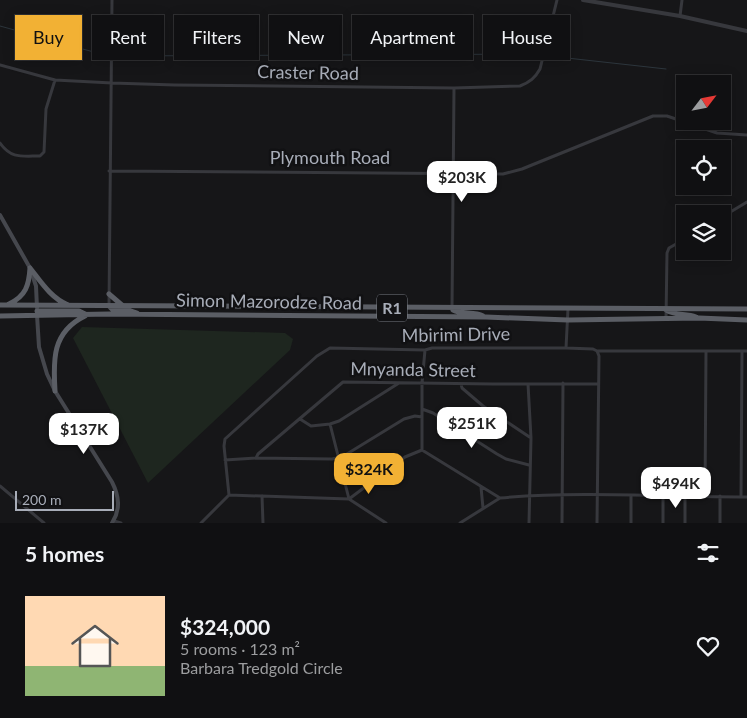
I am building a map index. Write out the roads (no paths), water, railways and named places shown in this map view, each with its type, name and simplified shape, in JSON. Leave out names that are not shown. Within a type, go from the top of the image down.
[{"type":"highway","points":[[7,305],[25,293],[29,282],[30,268]]},
{"type":"highway","points":[[30,268],[56,299],[74,307]]},
{"type":"highway","points":[[109,294],[123,306]]},
{"type":"highway","name":"Simon Mazorodze Road","points":[[0,306],[7,305],[37,311],[88,315],[486,317],[568,320],[699,318],[747,320]]},
{"type":"highway","points":[[109,306],[113,310],[128,310],[140,315]]},
{"type":"highway","name":"Simon Mazorodze Road","points":[[0,316],[74,307],[109,306],[747,309]]},
{"type":"highway","points":[[452,309],[457,312],[474,312],[486,317]]},
{"type":"highway","points":[[666,310],[673,314],[688,314],[699,318]]},
{"type":"highway","points":[[55,392],[54,364],[60,339],[72,324],[88,315]]},
{"type":"main road","points":[[0,215],[30,268],[36,286],[40,355],[43,365],[55,392],[115,488],[118,503],[113,522]]},
{"type":"street","points":[[109,314],[112,0]]},
{"type":"street","name":"Craster Road","points":[[0,65],[55,80],[175,86],[454,88],[520,86],[529,82],[540,69],[557,0]]},
{"type":"street","points":[[583,0],[680,16],[747,31]]},
{"type":"street","points":[[680,16],[682,0]]},
{"type":"street","points":[[0,143],[5,150],[16,156],[40,156],[43,154],[46,109],[55,80]]},
{"type":"street","points":[[452,317],[454,88]]},
{"type":"street","name":"Plymouth Road","points":[[109,171],[511,173],[653,116],[666,116],[721,134],[747,135]]},
{"type":"street","points":[[731,212],[747,202]]},
{"type":"street","points":[[666,320],[667,253],[669,248],[676,244]]},
{"type":"street","points":[[566,348],[568,309]]},
{"type":"street","name":"Mbirimi Drive","points":[[229,495],[224,446],[226,439],[325,350],[330,348],[425,350],[432,348],[566,348],[593,349],[597,351],[745,351]]},
{"type":"street","points":[[422,450],[422,383],[425,350]]},
{"type":"street","points":[[597,351],[599,356],[597,523]]},
{"type":"street","points":[[705,496],[706,351]]},
{"type":"street","points":[[741,497],[745,351]]},
{"type":"street","name":"Mnyanda Street","points":[[256,458],[258,454],[342,382],[598,384]]},
{"type":"street","points":[[300,419],[311,426],[339,421],[400,382]]},
{"type":"street","points":[[461,384],[462,388],[482,406],[531,438]]},
{"type":"street","points":[[528,384],[531,438],[529,523]]},
{"type":"street","points":[[562,523],[563,384]]},
{"type":"street","points":[[422,409],[433,413],[506,459],[530,465]]},
{"type":"street","points":[[225,460],[339,458],[404,420],[415,416],[422,418]]},
{"type":"street","points":[[330,424],[349,499]]},
{"type":"street","points":[[422,450],[500,498]]},
{"type":"street","points":[[349,499],[405,457],[422,450]]},
{"type":"street","points":[[0,486],[44,523]]},
{"type":"street","points":[[481,487],[483,508]]},
{"type":"street","points":[[200,523],[229,495],[349,499],[386,523]]},
{"type":"street","points":[[460,523],[500,498],[598,495],[747,497]]},
{"type":"street","points":[[663,495],[663,523]]},
{"type":"street","points":[[685,523],[686,495]]},
{"type":"street","points":[[262,496],[263,523]]},
{"type":"street","points":[[631,496],[631,523]]},
{"type":"street","points":[[720,496],[720,523]]},
{"type":"street","points":[[113,522],[121,523]]},
{"type":"waterway","points":[[0,26],[92,52]]},
{"type":"waterway","points":[[164,56],[483,54]]},
{"type":"waterway","points":[[570,58],[666,69]]}]
